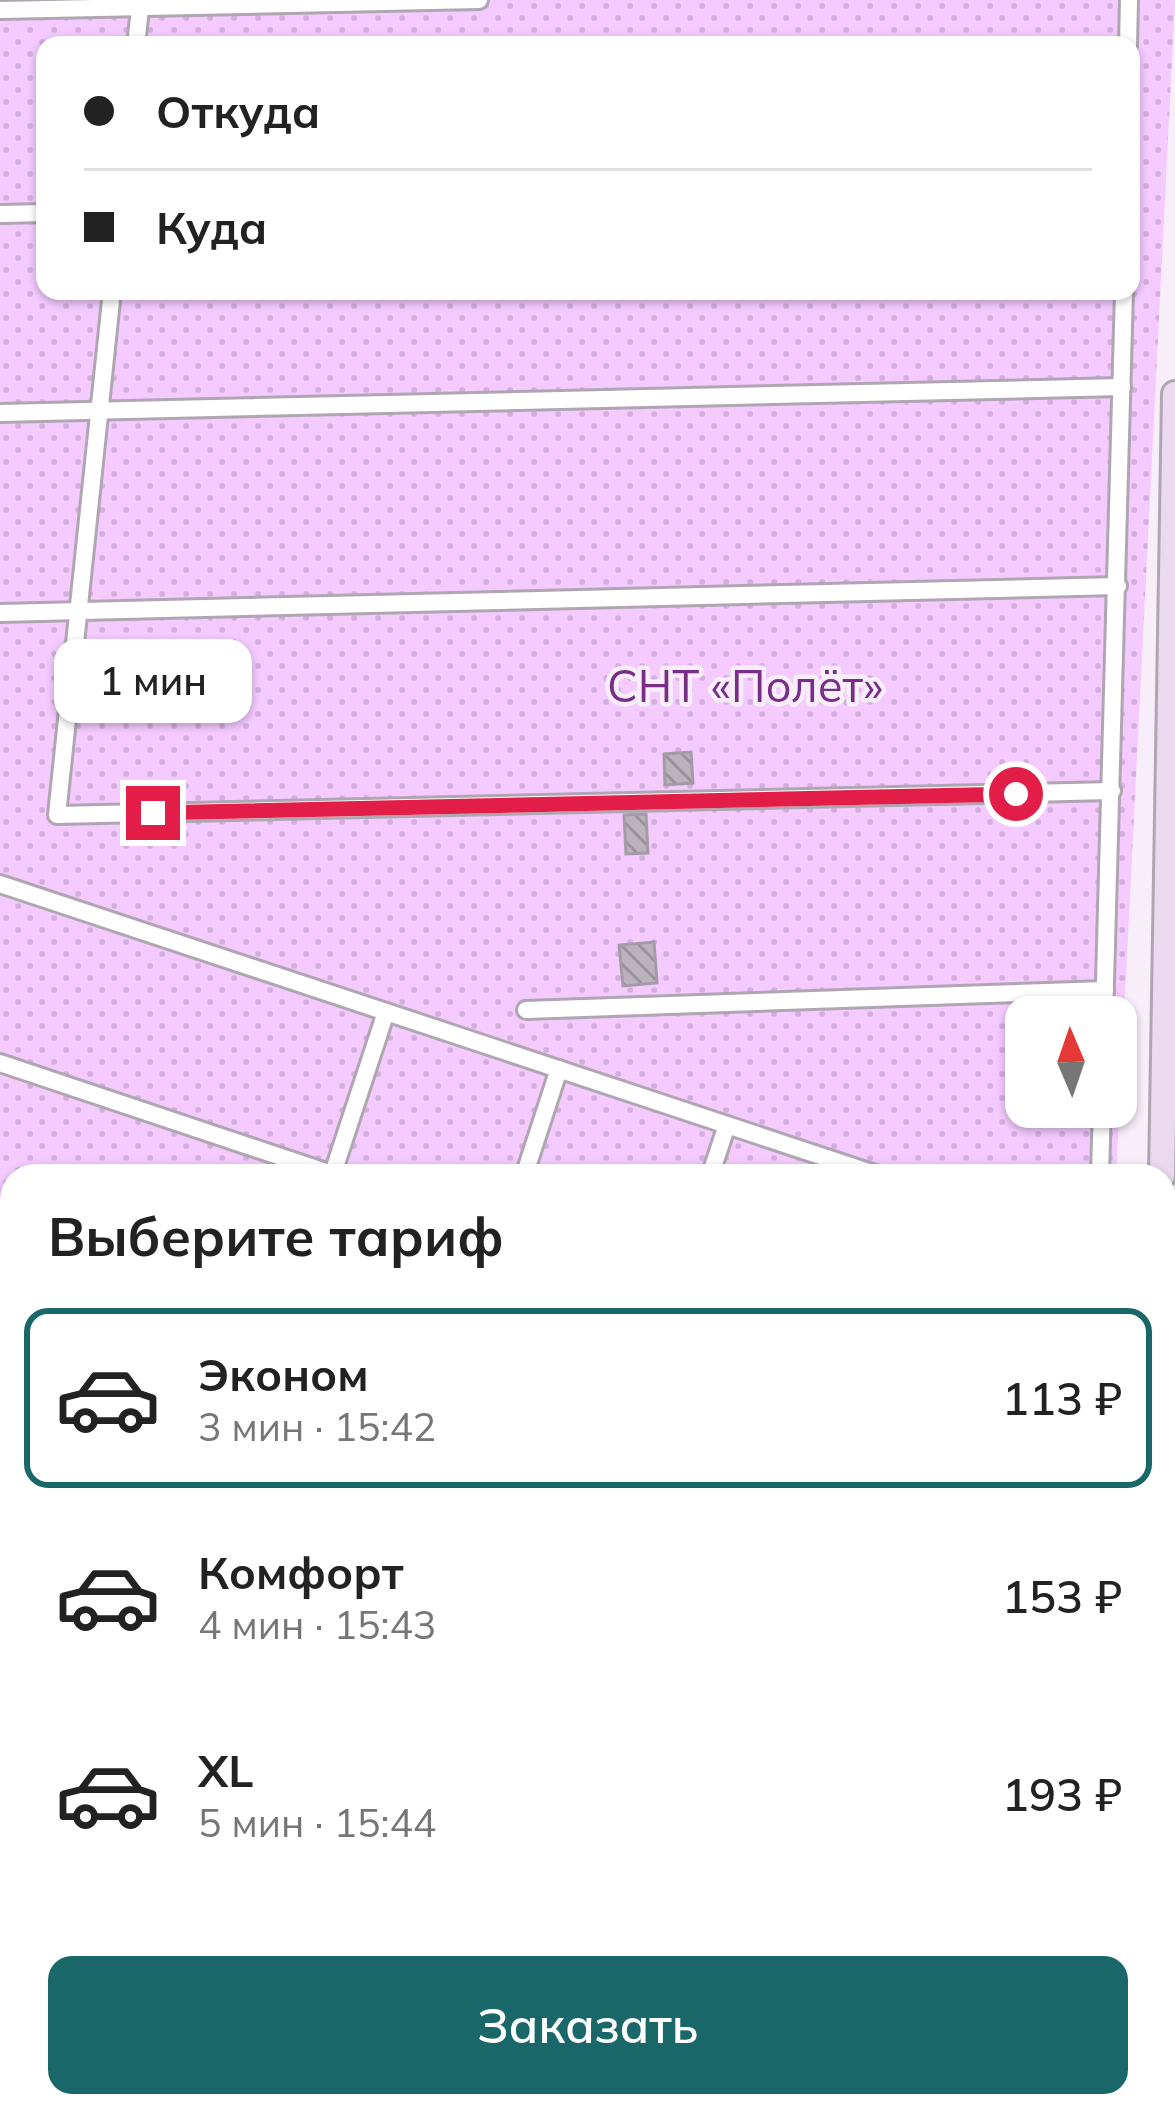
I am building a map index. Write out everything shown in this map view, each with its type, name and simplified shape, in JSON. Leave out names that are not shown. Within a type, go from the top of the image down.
[{"type":"street","points":[[0,10],[140,3],[479,0]]},
{"type":"street","points":[[1128,36],[1129,0]]},
{"type":"street","points":[[137,36],[140,3]]},
{"type":"street","points":[[0,214],[36,213]]},
{"type":"street","points":[[111,300],[57,815],[1112,791]]},
{"type":"street","points":[[1105,996],[1124,300]]},
{"type":"street","points":[[0,413],[1122,387]]},
{"type":"street","points":[[1162,1164],[1175,394]]},
{"type":"street","points":[[0,613],[1118,586]]},
{"type":"street","points":[[0,884],[845,1164]]},
{"type":"street","points":[[526,1010],[1105,990]]},
{"type":"street","points":[[336,1164],[386,1012]]},
{"type":"street","points":[[0,1064],[299,1164]]},
{"type":"street","points":[[528,1164],[559,1069]]},
{"type":"street","points":[[714,1164],[727,1125]]},
{"type":"street","points":[[1100,1164],[1101,1128]]},
{"type":"green space","name":"СНТ «Полёт»","points":[[0,0],[1175,0],[1125,996],[1005,996],[1005,1128],[1118,1128],[1117,1164],[0,1164]]},
{"type":"building","points":[[691,752],[693,783],[665,785],[664,754]]},
{"type":"building","points":[[646,814],[648,853],[626,854],[624,815]]},
{"type":"building","points":[[654,942],[657,983],[623,986],[619,945]]},
{"type":"route","points":[[153,813],[1016,794]]}]
